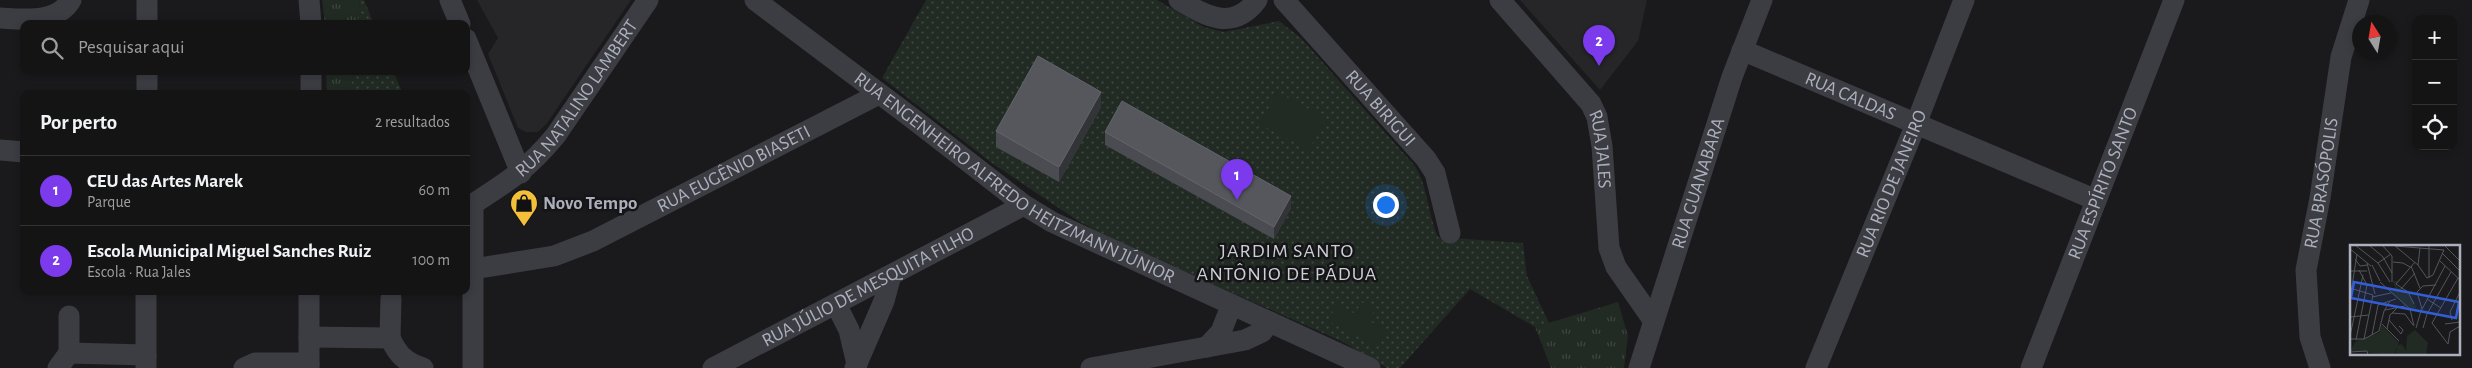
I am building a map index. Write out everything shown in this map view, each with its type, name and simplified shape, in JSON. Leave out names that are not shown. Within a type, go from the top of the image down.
[{"type":"street","points":[[0,18],[44,17],[58,14],[71,0]]},
{"type":"street","points":[[147,0],[147,20]]},
{"type":"street","points":[[309,0],[311,20]]},
{"type":"street","points":[[450,0],[458,20]]},
{"type":"street","name":"RUA NATALINO LAMBERT","points":[[470,204],[521,173],[540,155],[648,0]]},
{"type":"street","name":"RUA ENGENHEIRO ALFREDO HEITZMANN JÚNIOR","points":[[756,0],[1024,205],[1062,228],[1370,368]]},
{"type":"street","points":[[1179,0],[1208,17],[1232,18],[1244,14],[1257,0]]},
{"type":"street","name":"RUA BIRIGUI","points":[[1284,0],[1426,158],[1435,173],[1450,233]]},
{"type":"street","name":"RUA JALES","points":[[1500,0],[1591,104],[1597,117],[1602,146],[1609,248],[1616,267],[1653,320]]},
{"type":"street","name":"RUA GUANABARA","points":[[1639,368],[1742,50],[1762,0]]},
{"type":"street","name":"RUA RIO DE JANEIRO","points":[[1816,368],[1916,124],[1964,0]]},
{"type":"street","name":"RUA ESPÍRITO SANTO","points":[[2031,368],[2174,0]]},
{"type":"street","name":"RUA BRASÓPOLIS","points":[[2320,368],[2310,337],[2306,270],[2320,198],[2341,57],[2359,0]]},
{"type":"street","points":[[470,49],[521,173]]},
{"type":"street","name":"RUA CALDAS","points":[[1742,50],[2096,200]]},
{"type":"street","points":[[147,75],[147,90]]},
{"type":"street","points":[[310,90],[311,75]]},
{"type":"street","name":"RUA EUGÊNIO BIASETI","points":[[473,270],[554,256],[594,242],[879,94]]},
{"type":"street","points":[[0,150],[20,152]]},
{"type":"street","points":[[470,204],[473,270],[473,368]]},
{"type":"street","name":"RUA JÚLIO DE MESQUITA FILHO","points":[[713,368],[1024,205]]},
{"type":"street","points":[[856,366],[884,301],[891,275]]},
{"type":"street","points":[[69,316],[64,360],[146,361],[146,295]]},
{"type":"street","points":[[244,368],[255,363],[309,366],[309,295]]},
{"type":"street","points":[[391,298],[390,338],[398,355],[410,364],[423,368]]},
{"type":"street","points":[[836,304],[851,335],[856,366]]},
{"type":"street","points":[[1207,347],[1221,332],[1231,306]]},
{"type":"street","points":[[1096,367],[1254,338],[1270,322]]},
{"type":"street","points":[[309,336],[390,338]]},
{"type":"shaded area","points":[[477,0],[631,0],[547,123],[538,132],[526,132],[518,128],[488,54],[498,38]]},
{"type":"shaded area","points":[[1520,0],[1647,0],[1638,41],[1600,90]]},
{"type":"green space","points":[[322,0],[360,0],[358,20],[324,20]]},
{"type":"green space","points":[[360,0],[364,0],[372,20],[358,20]]},
{"type":"green space","points":[[926,0],[1157,0],[1204,27],[1224,32],[1279,21],[1301,38],[1415,166],[1426,192],[1438,237],[1523,243],[1527,276],[1549,323],[1535,327],[1470,289],[1400,368],[1387,368],[1343,342],[1127,246],[1078,221],[992,163],[882,78]]},
{"type":"green space","points":[[326,75],[352,75],[351,90],[327,90]]},
{"type":"green space","points":[[352,75],[395,75],[401,90],[351,90]]},
{"type":"green space","points":[[1277,92],[1326,118],[1309,150],[1260,124]]},
{"type":"green space","points":[[1361,302],[1375,309],[1369,321],[1386,330],[1377,347],[1328,321],[1337,304],[1355,314]]},
{"type":"green space","points":[[1618,302],[1628,336],[1624,368],[1551,368],[1535,327]]},
{"type":"building","points":[[1038,56],[1101,92],[1059,167],[996,131]]},
{"type":"building","points":[[1122,101],[1291,196],[1274,227],[1105,132]]},
{"type":"place","name":"Escola Municipal Miguel Sanches Ruiz","points":[[1599,66]]},
{"type":"place","name":"CEU das Artes Marek","points":[[1237,200]]},
{"type":"place","name":"Novo Tempo","points":[[524,227]]},
{"type":"district","name":"JARDIM SANTO ANTÔNIO DE PÁDUA","points":[[1287,262]]}]
